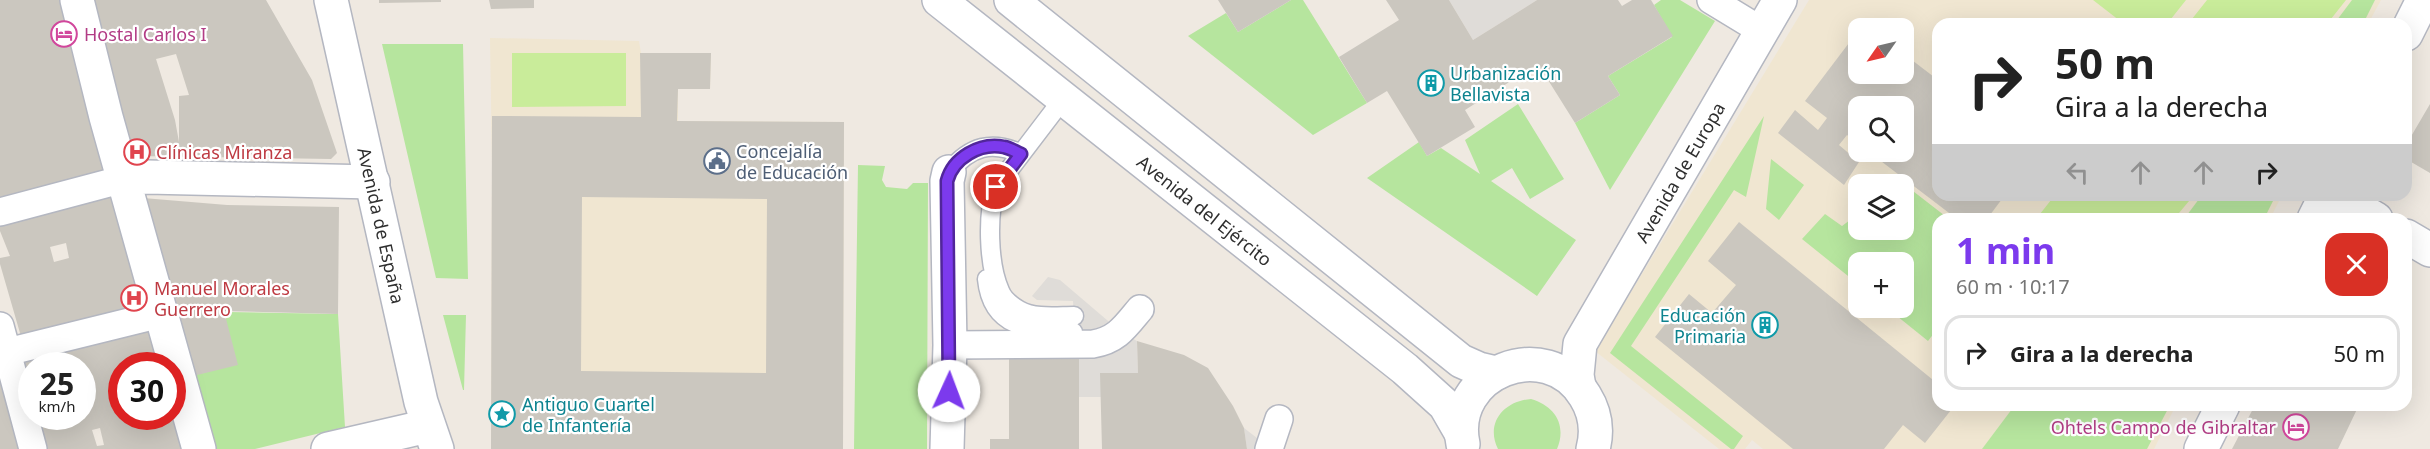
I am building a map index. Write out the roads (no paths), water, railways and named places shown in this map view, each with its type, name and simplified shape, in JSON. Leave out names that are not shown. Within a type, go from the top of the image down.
[{"type":"main road","points":[[76,0],[106,117],[199,449]]},
{"type":"main road","name":"Avenida de España","points":[[331,0],[433,437]]},
{"type":"main road","name":"Avenida del Ejército","points":[[939,0],[1405,369],[1445,405],[1462,440]]},
{"type":"main road","points":[[1011,0],[1461,361],[1496,373]]},
{"type":"main road","name":"Avenida de Europa","points":[[1579,387],[1577,375],[1580,344],[1780,0]]},
{"type":"main road","points":[[2412,22],[2423,0]]},
{"type":"main road","points":[[947,449],[950,345],[947,181],[950,172]]},
{"type":"main road","points":[[124,179],[147,177],[373,182]]},
{"type":"main road","points":[[2345,201],[2366,213]]},
{"type":"main road","points":[[2412,240],[2430,250]]},
{"type":"main road","points":[[1462,440],[1470,398],[1481,383],[1513,366],[1549,360],[1580,344]]},
{"type":"main road","points":[[1530,364],[1556,371],[1579,387],[1589,403],[1595,421],[1596,446]]},
{"type":"main road","points":[[2201,449],[2220,411]]},
{"type":"main road","points":[[328,449],[433,437]]},
{"type":"street","points":[[1711,0],[1762,32]]},
{"type":"street","points":[[0,212],[124,179]]},
{"type":"street","points":[[950,345],[1093,345],[1107,342],[1121,332],[1140,309]]},
{"type":"street","points":[[33,449],[3,339],[161,314]]},
{"type":"street","points":[[1269,449],[1279,419]]},
{"type":"lane","points":[[1063,99],[996,187],[992,200],[992,251],[987,265],[988,288],[990,299],[999,313],[1010,321],[1029,328],[1073,324]]},
{"type":"lane","points":[[950,172],[962,158],[987,147],[1006,147],[1021,154]]},
{"type":"place","name":"Hostal Carlos I","points":[[64,34]]},
{"type":"place","name":"Urbanización Bellavista","points":[[1431,83]]},
{"type":"place","name":"Clínicas Miranza","points":[[137,152]]},
{"type":"place","name":"Concejalía de Educación","points":[[717,161]]},
{"type":"place","name":"Manuel Morales Guerrero","points":[[134,298]]},
{"type":"place","name":"Educación Primaria","points":[[1765,325]]},
{"type":"place","name":"Antiguo Cuartel de Infantería","points":[[502,414]]},
{"type":"place","name":"Ohtels Campo de Gibraltar","points":[[2296,427]]}]
